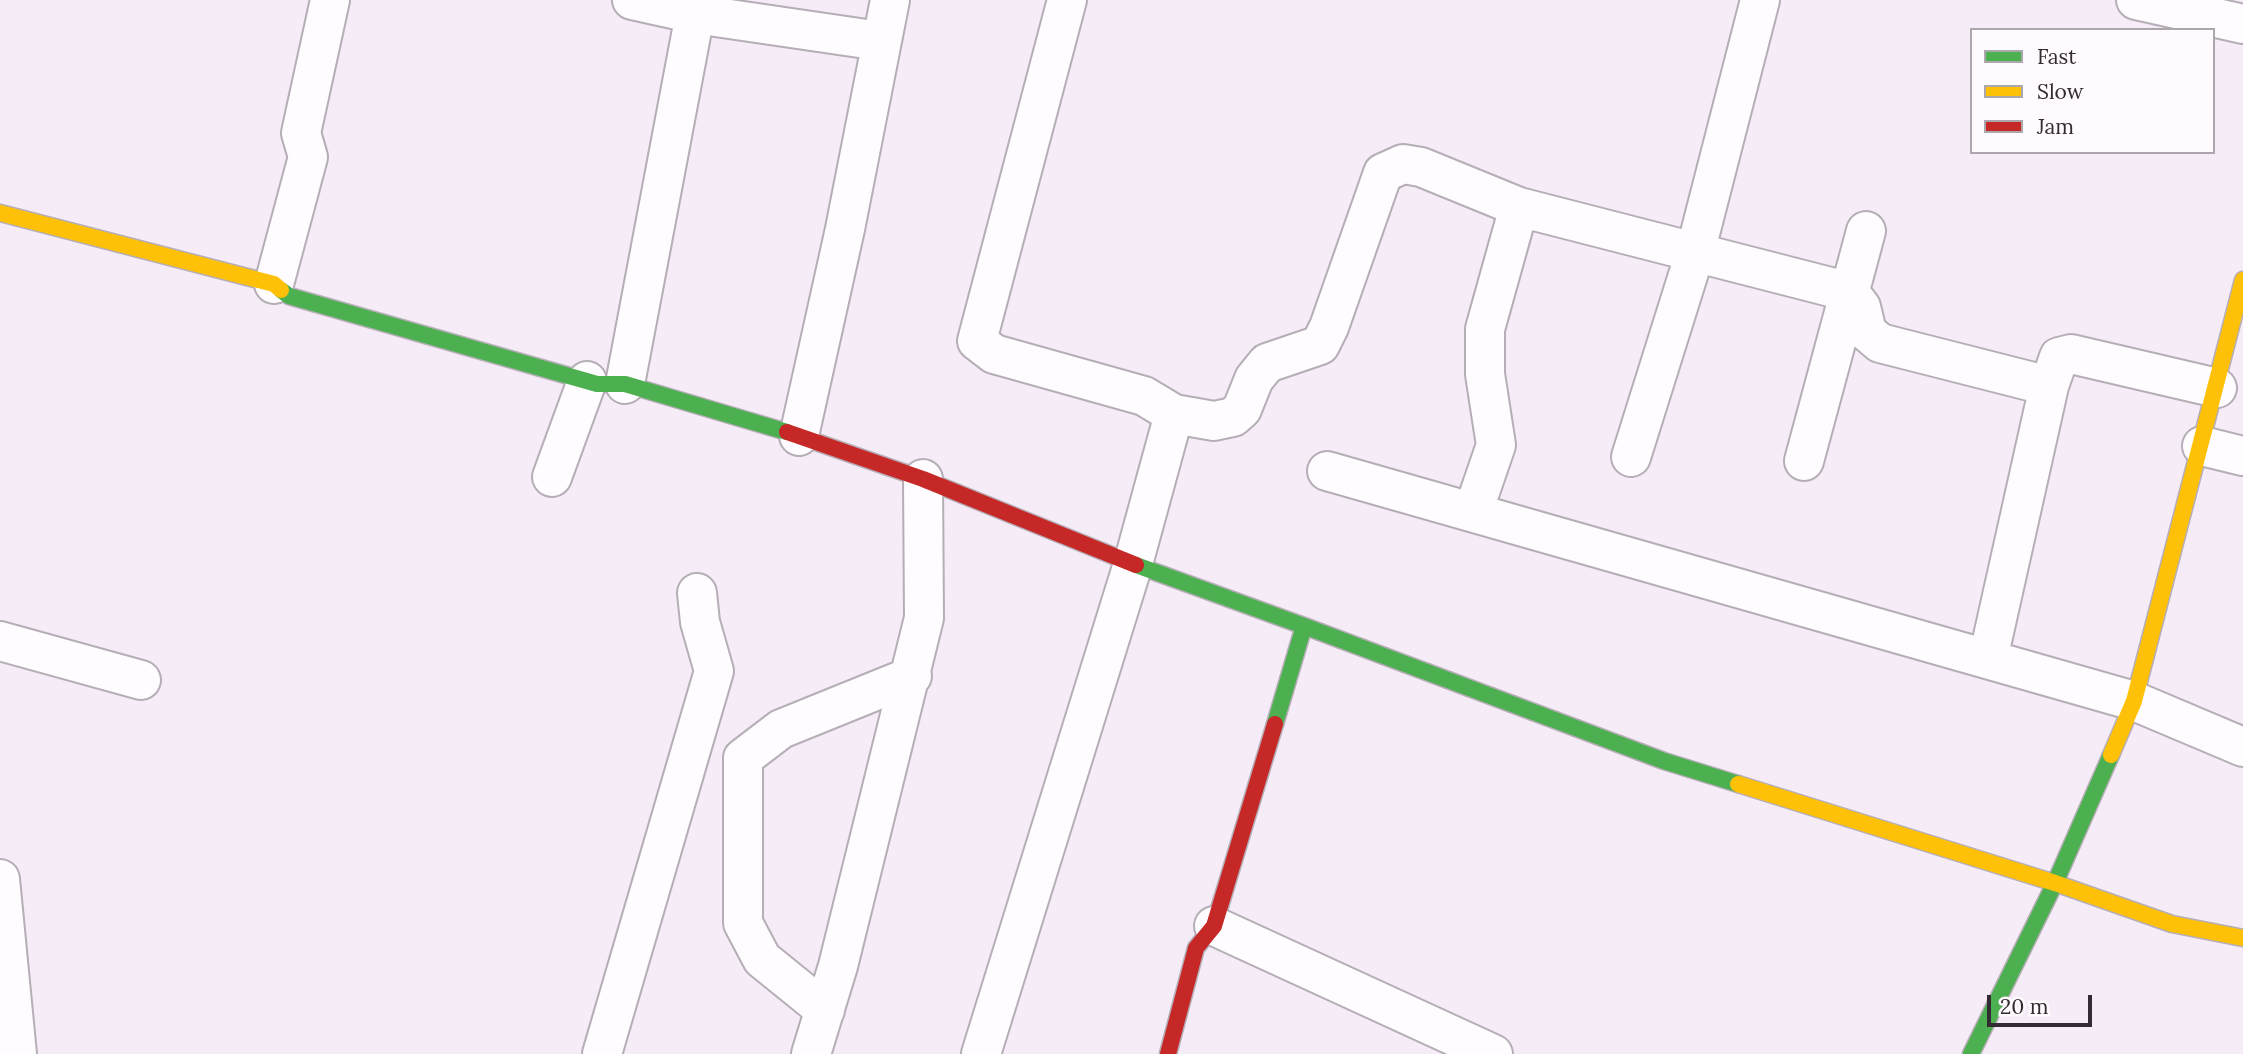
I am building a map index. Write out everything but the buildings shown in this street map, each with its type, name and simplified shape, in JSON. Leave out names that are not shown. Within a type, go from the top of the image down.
[{"type":"street","points":[[274,284],[308,157],[301,133],[330,0]]},
{"type":"street","points":[[632,0],[695,14],[880,41]]},
{"type":"street","points":[[799,436],[845,229],[890,0]]},
{"type":"street","points":[[1067,0],[977,341],[994,354],[1144,396],[1174,414],[1214,421],[1233,417],[1242,409],[1254,379],[1267,363],[1320,345],[1329,327],[1383,173],[1393,166],[1403,164],[1422,167],[1519,207],[1850,293],[1861,307],[1867,331],[1880,342],[2049,386]]},
{"type":"street","points":[[1631,457],[1695,253],[1760,0]]},
{"type":"street","points":[[2136,0],[2243,24]]},
{"type":"street","points":[[625,384],[695,14]]},
{"type":"street","points":[[1473,512],[1496,444],[1485,374],[1485,329],[1519,207]]},
{"type":"street","points":[[0,213],[274,284],[289,296],[587,381],[625,384],[799,436],[923,479],[1133,564],[1664,761],[2055,883],[2172,924],[2243,938]]},
{"type":"street","points":[[1804,461],[1866,231]]},
{"type":"street","points":[[1971,1054],[2055,883],[2134,701],[2243,280]]},
{"type":"street","points":[[1988,659],[2049,386],[2059,357],[2071,354],[2217,388]]},
{"type":"street","points":[[552,477],[587,381]]},
{"type":"street","points":[[981,1054],[1133,564],[1174,414]]},
{"type":"street","points":[[2202,446],[2243,456]]},
{"type":"street","points":[[1327,471],[2134,701],[2243,747]]},
{"type":"street","points":[[811,1054],[825,1010],[912,676],[924,618],[923,479]]},
{"type":"street","points":[[602,1054],[714,671],[700,622],[697,593]]},
{"type":"street","points":[[1168,1054],[1196,948],[1214,926],[1304,626]]},
{"type":"street","points":[[0,641],[141,680]]},
{"type":"street","points":[[743,758],[781,729],[912,676]]},
{"type":"street","points":[[691,746],[743,758]]},
{"type":"street","points":[[743,758],[743,923],[762,959],[825,1010]]},
{"type":"street","points":[[0,878],[17,1054]]},
{"type":"street","points":[[1214,926],[1493,1054]]},
{"type":"traffic: fast","points":[[281,290],[289,296],[597,384],[625,384],[787,432]]},
{"type":"traffic: fast","points":[[1136,565],[1304,626]]},
{"type":"traffic: fast","points":[[1275,724],[1304,626],[1664,761],[1738,784]]},
{"type":"traffic: fast","points":[[1971,1054],[2055,883],[2111,755]]},
{"type":"traffic: slow","points":[[0,213],[274,284],[281,290]]},
{"type":"traffic: slow","points":[[2111,755],[2134,701],[2243,280]]},
{"type":"traffic: slow","points":[[1738,784],[2055,883],[2172,924],[2243,938]]},
{"type":"traffic: jam","points":[[787,432],[923,479],[1136,565]]},
{"type":"traffic: jam","points":[[1168,1054],[1196,948],[1214,926],[1275,724]]}]
